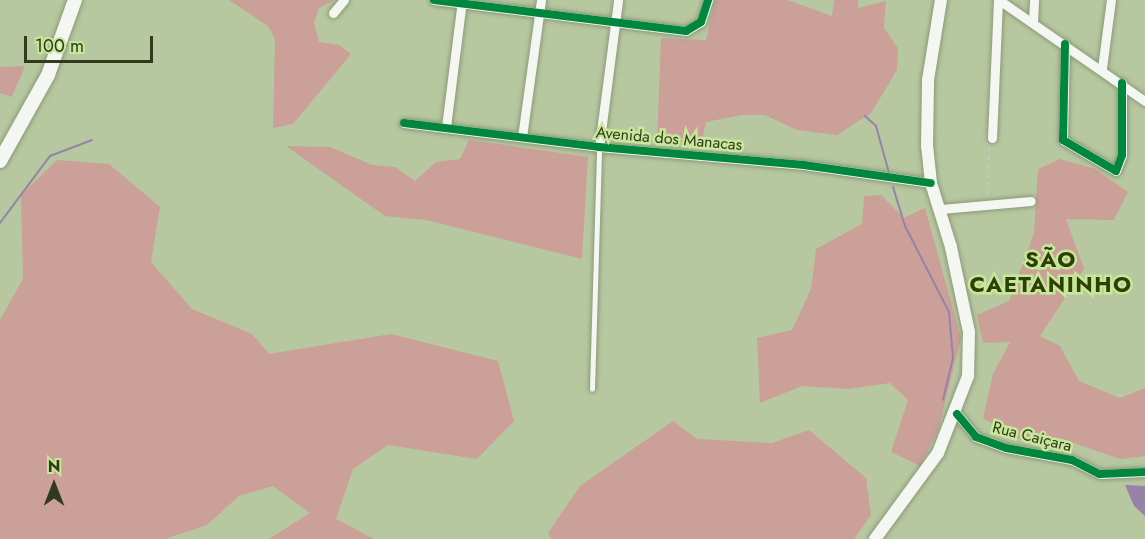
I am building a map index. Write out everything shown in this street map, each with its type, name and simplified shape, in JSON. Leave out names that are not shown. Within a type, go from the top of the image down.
[{"type":"main road","points":[[0,161],[48,75],[75,0]]},
{"type":"main road","points":[[875,539],[938,453],[957,414],[968,376],[969,332],[941,209],[931,183],[928,80],[941,0]]},
{"type":"street","points":[[333,13],[344,0]]},
{"type":"street","points":[[434,0],[614,24],[692,30],[702,22],[708,0]]},
{"type":"street","points":[[522,137],[541,0]]},
{"type":"street","points":[[599,147],[618,0]]},
{"type":"street","points":[[992,138],[999,0],[1102,68],[1145,101]]},
{"type":"street","points":[[1033,21],[1034,0]]},
{"type":"street","points":[[1102,68],[1111,0]]},
{"type":"street","points":[[446,127],[462,2]]},
{"type":"street","points":[[1065,44],[1063,140],[1105,168],[1119,170],[1122,83]]},
{"type":"street","name":"Avenida dos Manacas","points":[[404,123],[599,147],[804,165],[931,183]]},
{"type":"street","points":[[941,209],[1031,201]]},
{"type":"street","name":"Rua Caiçara","points":[[957,414],[976,437],[1006,448],[1072,460],[1100,474],[1145,472]]},
{"type":"lane","points":[[592,389],[599,147]]},
{"type":"path","points":[[987,205],[992,138]]},
{"type":"shaded area","points":[[229,0],[335,0],[319,8],[314,23],[319,42],[339,45],[351,54],[293,124],[273,128],[275,39],[268,26]]},
{"type":"shaded area","points":[[715,0],[788,0],[832,16],[834,0],[858,0],[858,8],[886,1],[884,28],[898,48],[897,70],[871,113],[837,135],[797,130],[765,115],[742,115],[706,122],[701,145],[657,142],[661,38],[706,40]]},
{"type":"shaded area","points":[[25,66],[12,97],[0,93],[0,67]]},
{"type":"shaded area","points":[[469,140],[588,157],[582,259],[426,220],[385,216],[286,146],[330,147],[372,165],[395,167],[415,181],[436,162],[460,159]]},
{"type":"shaded area","points":[[1060,159],[1095,169],[1128,192],[1114,220],[1066,219],[1084,269],[1040,336],[1060,346],[1079,381],[1120,398],[1145,388],[1145,456],[1120,459],[1065,440],[1021,440],[983,418],[993,374],[1010,342],[983,343],[977,315],[1009,301],[1034,233],[1038,169]]},
{"type":"shaded area","points":[[57,160],[109,164],[160,207],[151,262],[192,309],[252,334],[269,354],[391,334],[498,361],[514,421],[477,459],[388,445],[353,469],[336,519],[374,539],[269,539],[310,513],[273,486],[239,496],[207,525],[165,539],[0,539],[0,320],[23,279],[21,195]]},
{"type":"shaded area","points":[[881,195],[904,218],[925,208],[961,338],[938,431],[920,466],[891,452],[908,400],[890,383],[848,389],[802,386],[760,403],[757,338],[792,330],[811,289],[816,249],[862,224],[864,196]]},
{"type":"shaded area","points":[[673,421],[697,439],[772,443],[809,430],[866,478],[871,515],[854,539],[552,539],[548,533],[580,486]]},
{"type":"shaded area","points":[[1125,485],[1145,486],[1145,516],[1134,506]]},
{"type":"waterway","points":[[865,116],[876,126],[889,173]]},
{"type":"waterway","points":[[0,223],[50,156],[92,140]]},
{"type":"waterway","points":[[893,187],[905,226],[949,312],[953,358],[943,400]]},
{"type":"cycle path","points":[[434,0],[686,31],[701,22],[708,0]]},
{"type":"cycle path","points":[[1065,44],[1063,140],[1116,171],[1122,155],[1122,83]]},
{"type":"cycle path","points":[[404,123],[599,147],[804,165],[931,183]]},
{"type":"cycle path","points":[[957,414],[976,437],[1006,448],[1072,460],[1100,474],[1145,472]]},
{"type":"district","name":"SÃO CAETANINHO","points":[[1051,272]]}]
